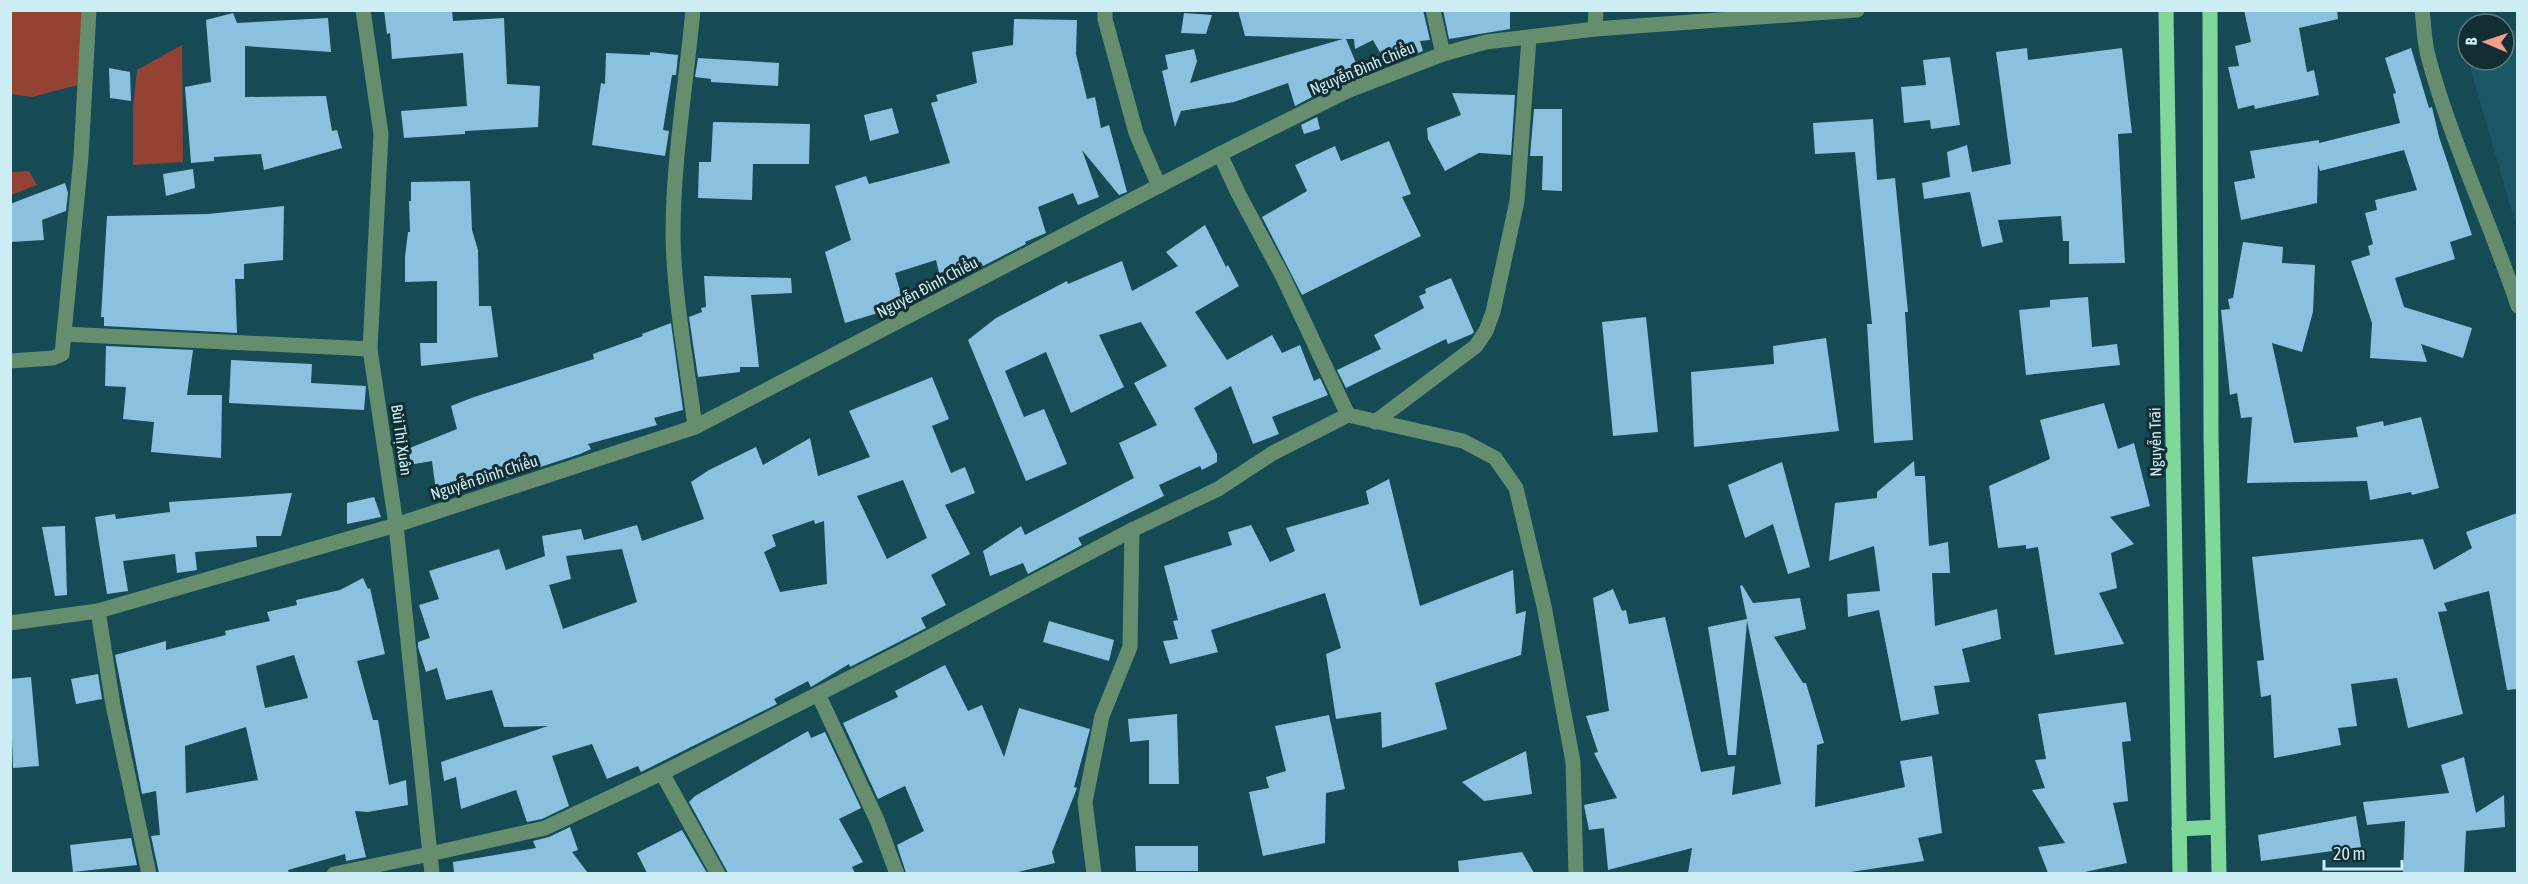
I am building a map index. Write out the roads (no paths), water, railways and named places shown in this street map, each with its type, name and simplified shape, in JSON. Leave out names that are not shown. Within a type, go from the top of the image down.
[{"type":"main road","name":"Nguyễn Trãi","points":[[2166,10],[2180,873]]},
{"type":"main road","points":[[2210,10],[2211,424],[2219,873]]},
{"type":"main road","points":[[2179,829],[2218,827]]},
{"type":"street","points":[[10,361],[53,358],[62,354],[81,157],[89,10]]},
{"type":"street","name":"Bùi Thị Xuân","points":[[363,10],[381,134],[370,349],[396,525],[432,873]]},
{"type":"street","points":[[693,10],[681,118],[674,235],[676,282],[695,427]]},
{"type":"street","points":[[1105,10],[1105,19],[1136,134],[1159,186]]},
{"type":"street","points":[[1433,10],[1443,54]]},
{"type":"street","points":[[1595,29],[1596,10]]},
{"type":"street","name":"Nguyễn Đình Chiểu","points":[[10,622],[98,611],[396,525],[695,427],[1220,154],[1347,91],[1443,54],[1486,42],[1595,29],[1857,10]]},
{"type":"street","points":[[2422,10],[2427,54],[2462,164],[2506,270],[2517,306]]},
{"type":"street","points":[[1376,422],[1476,346],[1486,331],[1493,312],[1517,201],[1529,38]]},
{"type":"street","points":[[1220,154],[1283,277],[1348,415]]},
{"type":"street","points":[[64,334],[370,349]]},
{"type":"street","points":[[334,873],[545,828],[662,773],[1132,530],[1218,489],[1273,453],[1348,415],[1464,441],[1495,458],[1516,488],[1544,606],[1573,762],[1576,873]]},
{"type":"street","points":[[1094,873],[1085,802],[1102,716],[1130,647],[1132,530]]},
{"type":"street","points":[[98,611],[112,705],[149,873]]},
{"type":"street","points":[[818,694],[877,820],[897,873]]},
{"type":"street","points":[[662,773],[718,873]]}]
